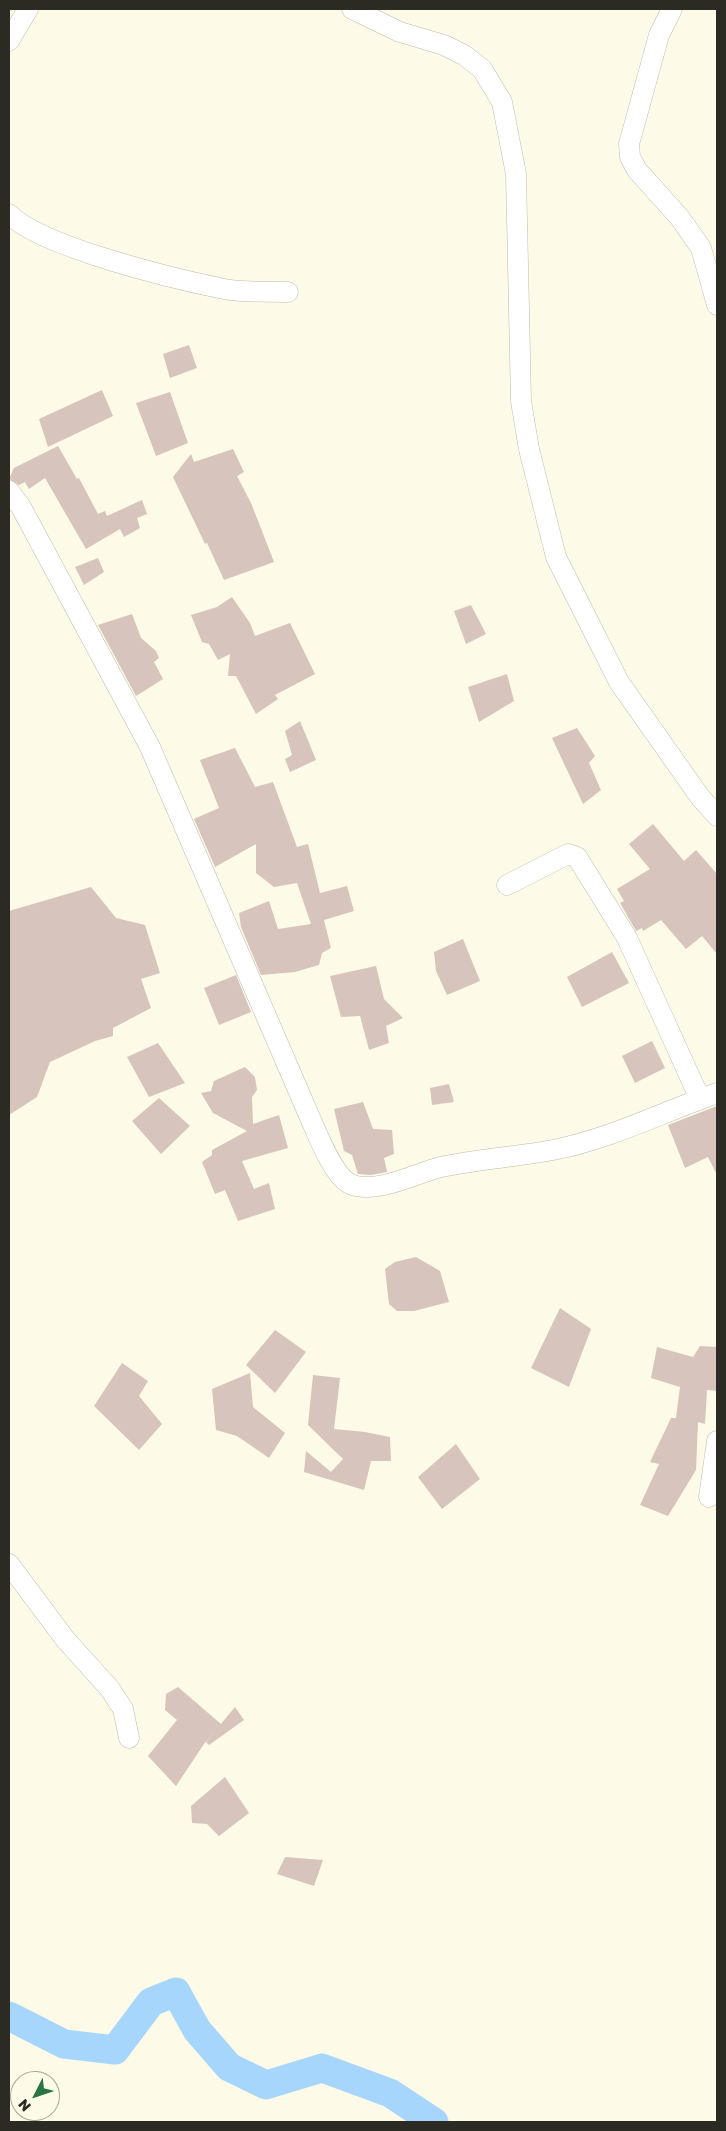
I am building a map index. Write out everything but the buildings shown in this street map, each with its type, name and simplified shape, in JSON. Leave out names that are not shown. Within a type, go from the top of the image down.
[{"type":"street","points":[[9,41],[28,9]]},
{"type":"street","points":[[352,9],[400,32],[444,45],[464,55],[482,69],[502,102],[516,174],[521,402],[529,449],[556,558],[619,682],[700,797],[717,816]]},
{"type":"street","points":[[672,9],[659,35],[629,144],[630,157],[637,170],[680,218],[701,248],[717,306]]},
{"type":"street","points":[[9,214],[41,236],[126,264],[225,289],[288,292]]},
{"type":"street","points":[[9,491],[21,507],[150,747],[328,1157],[344,1180],[350,1184],[362,1186],[382,1184],[403,1180],[439,1168],[494,1157],[554,1150],[668,1113],[709,1096],[627,938],[577,857],[568,854],[507,886]]},
{"type":"street","points":[[709,1497],[717,1441]]},
{"type":"street","points":[[9,1564],[65,1639],[110,1690],[123,1709],[129,1738]]},
{"type":"waterway","points":[[9,2016],[64,2044],[115,2050],[151,2002],[176,1992],[197,2030],[229,2067],[266,2085],[322,2068],[390,2093],[434,2122]]}]
